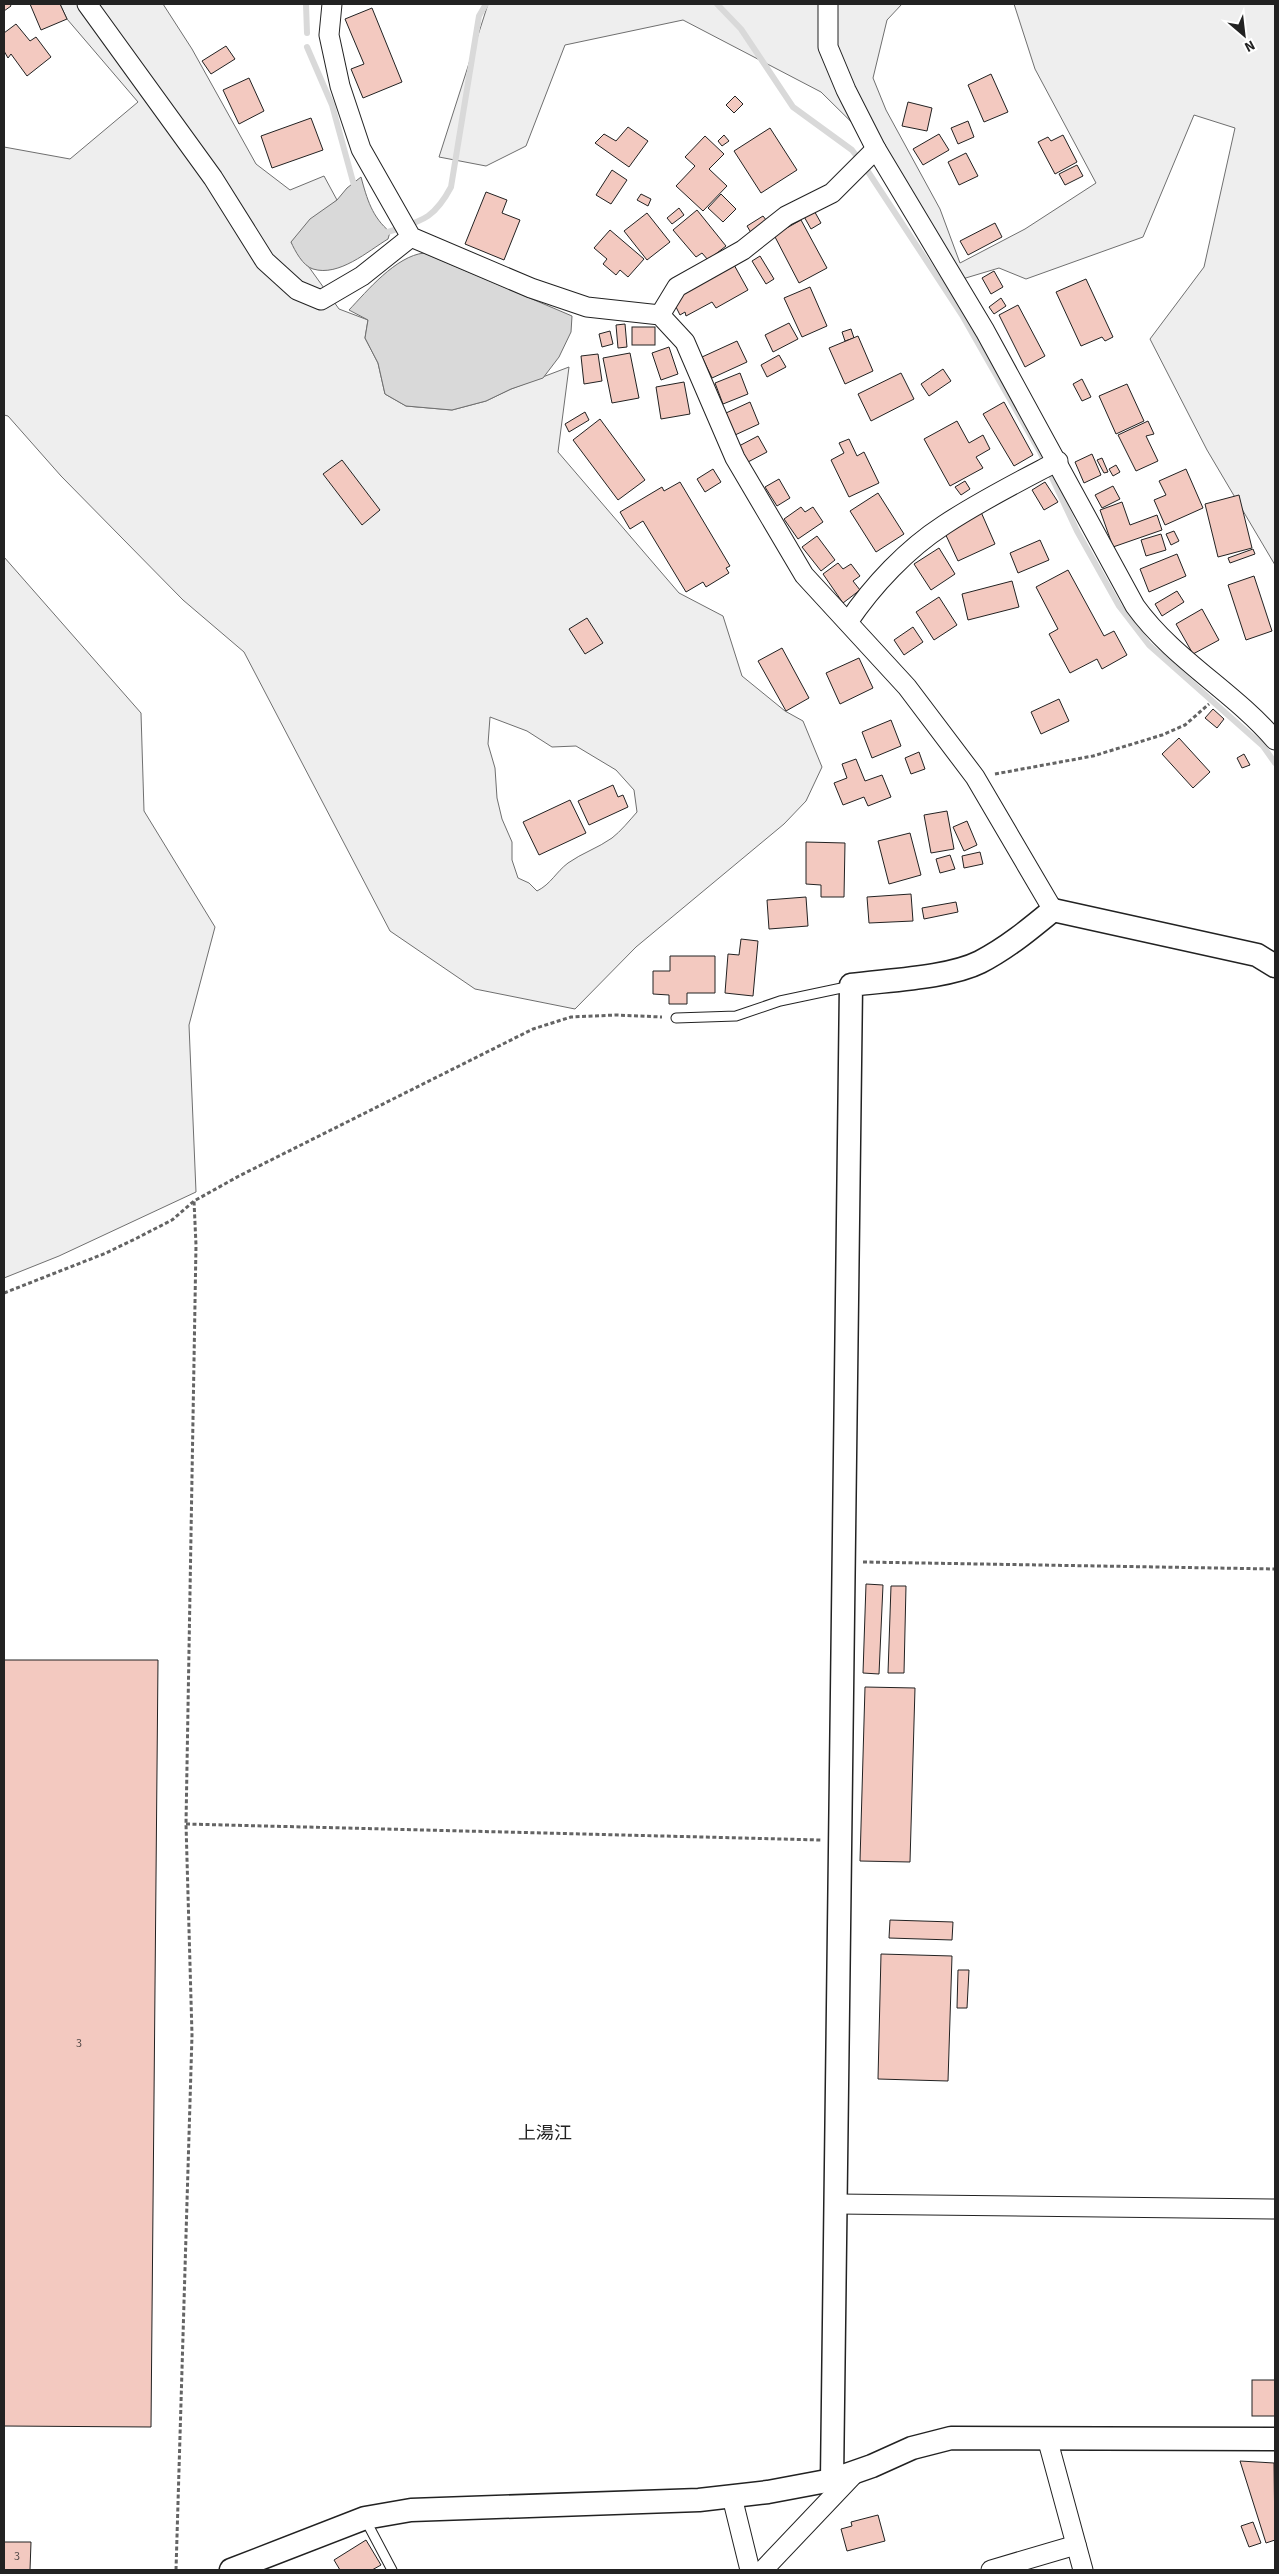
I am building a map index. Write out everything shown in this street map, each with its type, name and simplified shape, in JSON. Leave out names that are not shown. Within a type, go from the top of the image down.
[{"type":"street","points":[[86,4],[213,178],[265,261],[297,290],[321,300],[362,276],[407,228]]},
{"type":"street","points":[[332,4],[329,35],[340,86],[361,149],[407,228],[531,288],[587,307],[660,315],[685,342],[735,458],[804,575],[907,687],[974,777],[1053,910],[1257,955],[1275,966]]},
{"type":"street","points":[[828,4],[828,47],[846,90],[866,159],[985,331],[1050,465],[1135,606],[1149,625],[1221,691],[1257,720],[1275,740]]},
{"type":"street","points":[[660,315],[677,287],[743,250],[786,216],[832,193],[866,159]]},
{"type":"street","points":[[848,622],[867,594],[905,557],[944,525],[1050,465]]},
{"type":"street","points":[[832,2480],[851,986],[941,973],[979,962],[1022,936],[1053,910]]},
{"type":"street","points":[[837,2204],[1275,2209]]},
{"type":"street","points":[[232,2570],[266,2564],[319,2534],[365,2518],[411,2510],[699,2500],[732,2497],[832,2480],[912,2448],[951,2438],[1275,2438]]},
{"type":"street","points":[[1047,2438],[1083,2570]]},
{"type":"street","points":[[764,2570],[857,2471]]},
{"type":"street","points":[[732,2497],[750,2570]]},
{"type":"street","points":[[991,2570],[1076,2545]]},
{"type":"lane","points":[[676,1018],[736,1016],[780,1001],[851,986]]},
{"type":"lane","points":[[365,2518],[392,2570]]},
{"type":"path","points":[[974,777],[1093,756],[1162,735],[1185,725],[1209,704]]},
{"type":"path","points":[[4,1293],[106,1253],[137,1238],[172,1220],[194,1201],[239,1176],[532,1029],[571,1017],[616,1015],[676,1018]]},
{"type":"path","points":[[176,2570],[192,2035],[186,1824],[196,1308],[194,1201]]},
{"type":"path","points":[[843,1562],[1275,1569]]},
{"type":"path","points":[[186,1824],[839,1840]]},
{"type":"shaded area","points":[[60,4],[163,4],[192,49],[256,164],[290,190],[324,176],[337,200],[291,242],[339,309],[368,320],[365,338],[378,363],[385,394],[406,406],[452,410],[486,401],[511,389],[569,367],[558,452],[679,593],[723,616],[742,676],[785,711],[803,721],[822,767],[806,801],[784,824],[636,947],[575,1009],[475,989],[390,931],[244,652],[183,600],[61,476],[8,416],[4,415],[4,147],[70,159],[138,102],[67,19]],"holes":[[[490,717],[527,731],[552,747],[576,746],[616,770],[634,790],[637,812],[612,838],[568,863],[546,885],[537,891],[529,883],[518,878],[512,860],[512,842],[502,819],[497,798],[495,768],[488,744]]]},
{"type":"shaded area","points":[[488,4],[902,4],[887,20],[873,78],[886,110],[940,209],[960,263],[1025,229],[1096,183],[1035,69],[1014,4],[1275,4],[1275,565],[1207,450],[1150,339],[1204,267],[1235,128],[1194,115],[1143,237],[1026,279],[999,268],[959,280],[899,169],[821,92],[683,20],[565,45],[526,146],[486,166],[439,157]]},
{"type":"shaded area","points":[[361,177],[374,214],[390,232],[388,239],[353,262],[343,266],[323,270],[309,267],[300,258],[291,242],[310,219],[337,200],[347,188]]},
{"type":"shaded area","points":[[424,253],[572,316],[571,332],[559,357],[543,378],[511,389],[486,401],[452,410],[406,406],[385,394],[378,363],[365,338],[368,320],[349,310],[373,284],[393,267],[413,256]]},
{"type":"shaded area","points":[[4,557],[141,713],[144,811],[215,927],[189,1025],[196,1192],[59,1256],[4,1278]]},
{"type":"building","points":[[4,4],[10,4],[11,6],[4,11]]},
{"type":"building","points":[[30,4],[60,4],[67,19],[41,30]]},
{"type":"building","points":[[372,8],[402,82],[363,98],[351,69],[364,64],[345,19]]},
{"type":"building","points":[[16,24],[30,41],[36,37],[51,57],[27,76],[11,54],[8,58],[4,51],[4,33]]},
{"type":"building","points":[[226,46],[235,59],[211,74],[202,61]]},
{"type":"building","points":[[991,74],[1008,112],[984,122],[968,85]]},
{"type":"building","points":[[249,78],[264,111],[239,124],[223,90]]},
{"type":"building","points":[[735,96],[743,104],[734,113],[726,105]]},
{"type":"building","points":[[908,102],[932,108],[927,131],[902,126]]},
{"type":"building","points":[[311,118],[323,150],[272,168],[261,136]]},
{"type":"building","points":[[968,121],[974,137],[958,144],[951,128]]},
{"type":"building","points":[[628,127],[648,141],[629,167],[595,143],[604,134],[616,141]]},
{"type":"building","points":[[770,128],[797,170],[761,193],[734,151]]},
{"type":"building","points":[[939,134],[949,150],[923,165],[913,149]]},
{"type":"building","points":[[724,135],[729,141],[722,146],[718,141]]},
{"type":"building","points":[[1063,135],[1077,162],[1055,174],[1038,142],[1048,137],[1051,141]]},
{"type":"building","points":[[705,136],[724,154],[709,169],[727,186],[703,211],[676,186],[695,166],[685,157]]},
{"type":"building","points":[[966,153],[978,176],[959,185],[948,162]]},
{"type":"building","points":[[1077,165],[1083,176],[1065,185],[1059,174]]},
{"type":"building","points":[[612,170],[627,180],[611,204],[596,195]]},
{"type":"building","points":[[486,192],[507,200],[502,213],[520,220],[504,260],[465,244]]},
{"type":"building","points":[[641,194],[651,199],[648,206],[637,200]]},
{"type":"building","points":[[721,194],[736,209],[723,222],[708,208]]},
{"type":"building","points":[[812,207],[821,223],[811,229],[802,213]]},
{"type":"building","points":[[679,208],[684,215],[672,224],[667,218]]},
{"type":"building","points":[[697,210],[726,246],[708,260],[702,253],[696,257],[673,230]]},
{"type":"building","points":[[647,213],[670,242],[647,260],[624,231]]},
{"type":"building","points":[[763,216],[770,225],[753,236],[747,226]]},
{"type":"building","points":[[801,220],[827,268],[799,283],[774,235]]},
{"type":"building","points":[[995,223],[1002,237],[968,255],[960,241]]},
{"type":"building","points":[[610,230],[644,259],[628,277],[620,270],[616,275],[603,264],[607,259],[594,248]]},
{"type":"building","points":[[760,256],[774,279],[766,284],[752,261]]},
{"type":"building","points":[[733,263],[748,290],[716,308],[712,302],[686,316],[685,312],[680,315],[673,301],[676,294]]},
{"type":"building","points":[[994,271],[1003,287],[991,294],[982,278]]},
{"type":"building","points":[[1086,279],[1113,337],[1105,341],[1102,337],[1081,346],[1056,292]]},
{"type":"building","points":[[810,287],[827,326],[802,337],[784,298]]},
{"type":"building","points":[[1001,298],[1006,306],[994,314],[989,307]]},
{"type":"building","points":[[1018,305],[1045,356],[1025,367],[999,315]]},
{"type":"building","points":[[789,323],[798,339],[773,352],[765,335]]},
{"type":"building","points":[[625,324],[627,347],[618,348],[616,325]]},
{"type":"building","points":[[632,327],[655,327],[655,345],[632,345]]},
{"type":"building","points":[[851,329],[854,338],[845,341],[842,332]]},
{"type":"building","points":[[610,331],[613,344],[602,347],[599,334]]},
{"type":"building","points":[[858,336],[873,371],[845,384],[829,348]]},
{"type":"building","points":[[737,341],[747,362],[712,378],[702,357]]},
{"type":"building","points":[[669,347],[678,374],[661,380],[652,353]]},
{"type":"building","points":[[630,353],[639,398],[612,403],[603,358]]},
{"type":"building","points":[[598,354],[602,381],[584,384],[581,356]]},
{"type":"building","points":[[779,355],[786,367],[767,377],[761,365]]},
{"type":"building","points":[[943,369],[951,381],[929,396],[921,384]]},
{"type":"building","points":[[740,373],[748,394],[723,404],[715,383]]},
{"type":"building","points":[[901,373],[914,399],[871,421],[858,394]]},
{"type":"building","points":[[1082,379],[1091,397],[1082,401],[1073,384]]},
{"type":"building","points":[[684,382],[690,414],[661,419],[656,387]]},
{"type":"building","points":[[1127,384],[1144,421],[1116,434],[1099,396]]},
{"type":"building","points":[[750,402],[759,424],[735,435],[726,413]]},
{"type":"building","points":[[1004,402],[1033,455],[1014,466],[983,414]]},
{"type":"building","points":[[585,412],[589,420],[569,432],[565,424]]},
{"type":"building","points":[[600,419],[645,480],[618,500],[573,440]]},
{"type":"building","points":[[957,421],[969,443],[983,435],[990,449],[976,457],[983,468],[950,486],[924,439]]},
{"type":"building","points":[[1148,421],[1154,434],[1146,436],[1158,461],[1136,471],[1118,435]]},
{"type":"building","points":[[758,436],[767,452],[748,462],[739,446]]},
{"type":"building","points":[[849,439],[857,456],[864,452],[879,483],[849,497],[831,460],[844,453],[839,443]]},
{"type":"building","points":[[1092,454],[1101,475],[1084,483],[1075,462]]},
{"type":"building","points":[[1102,458],[1108,472],[1104,473],[1097,460]]},
{"type":"building","points":[[342,460],[380,510],[362,525],[323,474]]},
{"type":"building","points":[[1116,465],[1120,472],[1113,476],[1109,469]]},
{"type":"building","points":[[713,469],[721,482],[705,492],[697,479]]},
{"type":"building","points":[[1186,469],[1203,508],[1165,525],[1154,500],[1166,495],[1159,481]]},
{"type":"building","points":[[779,479],[790,498],[777,506],[765,487]]},
{"type":"building","points":[[965,481],[970,489],[961,495],[955,487]]},
{"type":"building","points":[[680,482],[730,566],[726,568],[729,573],[706,587],[703,582],[686,592],[643,521],[630,529],[620,512],[662,487],[664,491]]},
{"type":"building","points":[[1045,482],[1058,502],[1044,510],[1032,490]]},
{"type":"building","points":[[1113,486],[1120,499],[1102,508],[1095,495]]},
{"type":"building","points":[[878,493],[904,534],[876,552],[850,511]]},
{"type":"building","points":[[1239,495],[1252,548],[1218,557],[1205,504]]},
{"type":"building","points":[[1122,502],[1130,525],[1157,515],[1162,530],[1113,547],[1100,510]]},
{"type":"building","points":[[801,507],[805,512],[813,507],[823,522],[798,539],[784,519]]},
{"type":"building","points":[[981,512],[995,544],[958,561],[943,529]]},
{"type":"building","points":[[1174,531],[1179,541],[1171,545],[1166,534]]},
{"type":"building","points":[[1161,534],[1166,550],[1146,556],[1141,540]]},
{"type":"building","points":[[817,536],[835,560],[821,571],[802,547]]},
{"type":"building","points":[[1040,540],[1049,560],[1018,573],[1010,553]]},
{"type":"building","points":[[939,548],[955,574],[931,590],[914,564]]},
{"type":"building","points":[[1253,549],[1255,554],[1230,563],[1228,558]]},
{"type":"building","points":[[1177,554],[1186,576],[1149,592],[1140,569]]},
{"type":"building","points":[[838,563],[843,569],[851,564],[860,576],[853,581],[860,590],[843,603],[823,574]]},
{"type":"building","points":[[1068,570],[1104,636],[1114,631],[1127,655],[1102,669],[1097,659],[1070,673],[1049,634],[1058,629],[1036,587]]},
{"type":"building","points":[[1254,576],[1272,631],[1246,640],[1228,585]]},
{"type":"building","points":[[1012,581],[1019,607],[968,620],[962,594]]},
{"type":"building","points":[[1177,591],[1184,602],[1162,616],[1155,604]]},
{"type":"building","points":[[939,597],[957,625],[934,640],[916,612]]},
{"type":"building","points":[[1202,609],[1219,640],[1193,654],[1176,624]]},
{"type":"building","points":[[587,618],[603,643],[585,654],[569,629]]},
{"type":"building","points":[[913,627],[923,642],[904,655],[894,640]]},
{"type":"building","points":[[782,648],[809,698],[786,711],[758,661]]},
{"type":"building","points":[[859,658],[873,688],[840,704],[826,673]]},
{"type":"building","points":[[1059,699],[1069,721],[1041,734],[1031,712]]},
{"type":"building","points":[[1213,709],[1224,719],[1217,728],[1205,718]]},
{"type":"building","points":[[891,720],[901,746],[872,758],[862,732]]},
{"type":"building","points":[[1179,738],[1210,772],[1193,788],[1162,754]]},
{"type":"building","points":[[919,752],[925,769],[911,774],[905,758]]},
{"type":"building","points":[[1244,754],[1250,765],[1242,768],[1237,758]]},
{"type":"building","points":[[856,759],[865,781],[882,775],[891,797],[868,806],[864,797],[843,805],[834,783],[847,778],[842,764]]},
{"type":"building","points":[[613,785],[618,797],[623,795],[628,807],[589,825],[578,801]]},
{"type":"building","points":[[570,800],[586,833],[539,855],[523,822]]},
{"type":"building","points":[[947,811],[954,849],[931,853],[924,815]]},
{"type":"building","points":[[967,821],[977,845],[964,851],[953,827]]},
{"type":"building","points":[[910,833],[921,875],[889,884],[878,841]]},
{"type":"building","points":[[806,842],[845,843],[844,897],[821,897],[821,885],[806,884]]},
{"type":"building","points":[[980,852],[983,864],[964,868],[962,856]]},
{"type":"building","points":[[950,855],[955,869],[940,873],[936,859]]},
{"type":"building","points":[[911,894],[913,921],[869,923],[867,897]]},
{"type":"building","points":[[806,897],[808,926],[769,929],[767,900]]},
{"type":"building","points":[[956,902],[958,912],[924,919],[922,908]]},
{"type":"building","points":[[741,939],[758,941],[753,996],[725,993],[728,954],[739,955]]},
{"type":"building","points":[[670,956],[715,956],[715,993],[687,993],[687,1004],[669,1004],[669,995],[653,994],[653,971],[670,971]]},
{"type":"building","points":[[866,1584],[883,1585],[879,1674],[863,1673]]},
{"type":"building","points":[[891,1586],[906,1586],[904,1673],[888,1673]]},
{"type":"building","points":[[4,1660],[158,1660],[151,2427],[4,2426]]},
{"type":"building","points":[[865,1687],[915,1688],[910,1862],[860,1861]]},
{"type":"building","points":[[890,1920],[953,1922],[952,1940],[889,1938]]},
{"type":"building","points":[[881,1954],[952,1956],[948,2081],[878,2079]]},
{"type":"building","points":[[958,1970],[969,1970],[967,2008],[957,2008]]},
{"type":"building","points":[[1252,2380],[1275,2380],[1275,2416],[1252,2416]]},
{"type":"building","points":[[1240,2461],[1274,2463],[1275,2540],[1266,2543]]},
{"type":"building","points":[[878,2515],[885,2541],[847,2551],[841,2529],[852,2526],[851,2522]]},
{"type":"building","points":[[1253,2522],[1261,2543],[1249,2547],[1241,2526]]},
{"type":"building","points":[[366,2540],[381,2565],[372,2570],[340,2570],[334,2560]]},
{"type":"building","points":[[4,2542],[31,2542],[30,2570],[4,2570]]},
{"type":"waterway","points":[[306,4],[307,33]]},
{"type":"waterway","points":[[382,230],[385,233],[408,226],[424,218],[438,207],[451,187],[479,16],[486,4]]},
{"type":"waterway","points":[[717,4],[741,29],[793,107],[852,150],[865,167],[962,315],[1040,452],[1077,531],[1119,606],[1149,645],[1263,746],[1275,763]]},
{"type":"waterway","points":[[307,47],[332,105],[355,189]]},
{"type":"district","name":"上湯江","points":[[545,2133]]}]
